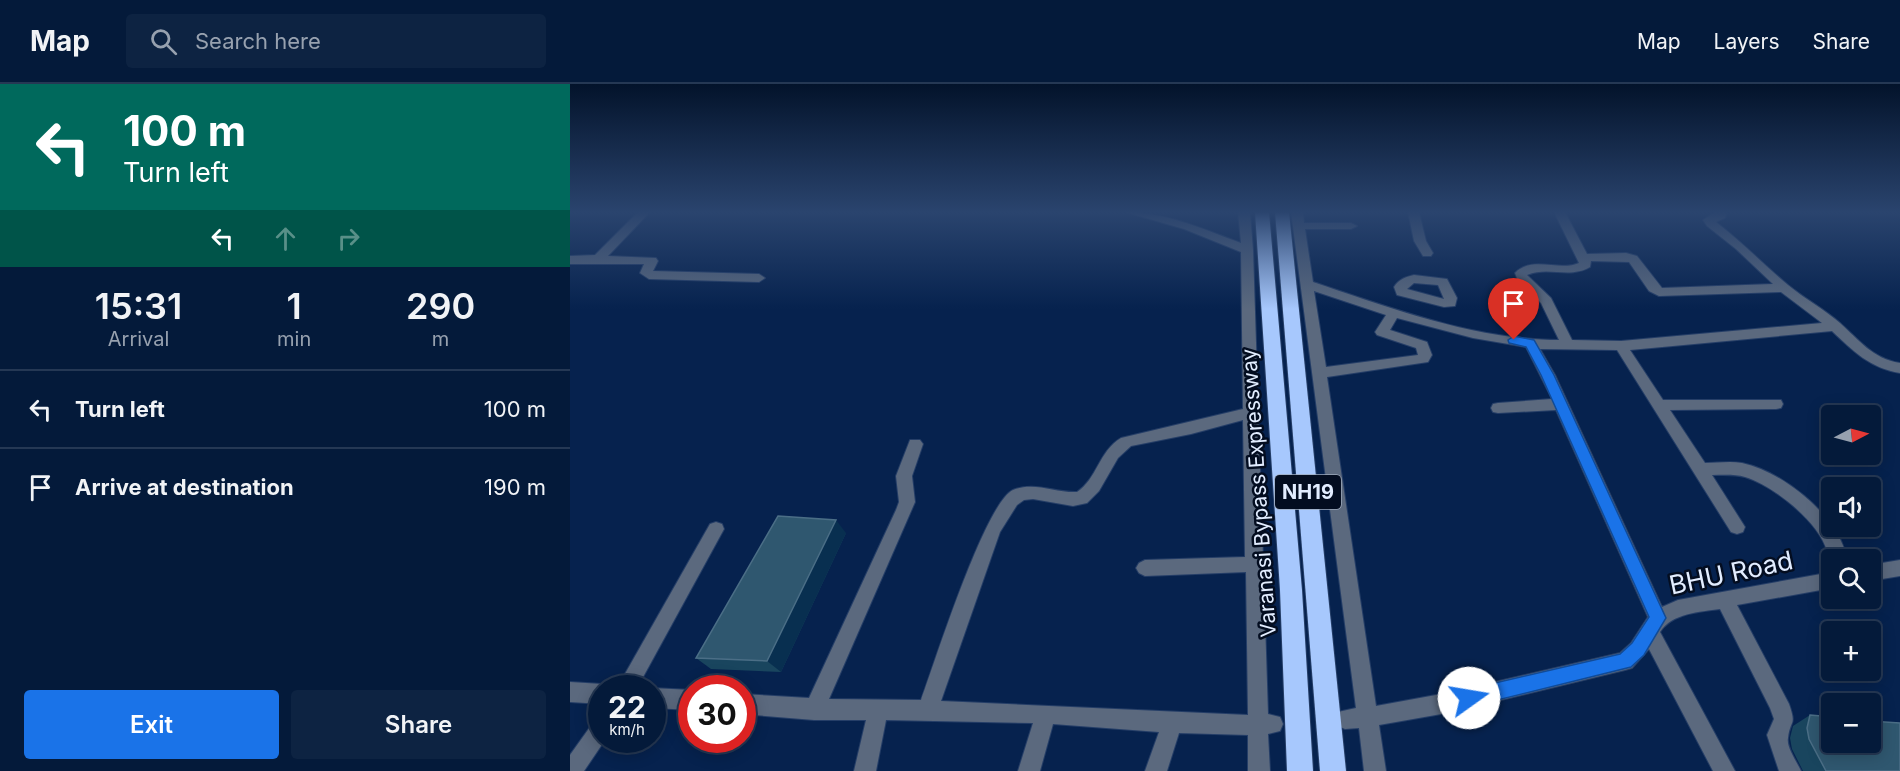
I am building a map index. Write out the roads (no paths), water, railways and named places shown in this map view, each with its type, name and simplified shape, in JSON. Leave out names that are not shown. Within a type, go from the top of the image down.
[{"type":"highway","name":"Varanasi Bypass Expressway","points":[[1264,244],[1290,578],[1300,771]]},
{"type":"highway","name":"NH19","points":[[1285,244],[1333,771]]},
{"type":"street","points":[[598,260],[614,244]]},
{"type":"street","points":[[1232,244],[1247,250]]},
{"type":"street","points":[[1247,244],[1254,564],[1265,724],[1259,771]]},
{"type":"street","points":[[1301,244],[1375,771]]},
{"type":"street","points":[[1422,244],[1427,253]]},
{"type":"street","points":[[1568,345],[1546,301],[1522,278],[1521,273],[1530,269],[1578,268],[1586,264],[1577,244]]},
{"type":"street","points":[[1737,244],[1784,288],[1835,326],[1875,362],[1888,367],[1900,368]]},
{"type":"street","points":[[1585,258],[1626,257],[1633,259],[1653,288],[1659,292],[1784,288]]},
{"type":"street","points":[[570,260],[652,261],[646,273],[649,275],[759,278]]},
{"type":"street","points":[[1409,279],[1443,282],[1452,301],[1444,303],[1423,298],[1401,292],[1400,287],[1409,279]]},
{"type":"street","points":[[1416,318],[1429,280]]},
{"type":"street","points":[[1307,284],[1416,318],[1474,333],[1530,343],[1621,346],[1835,326]]},
{"type":"street","points":[[1320,373],[1424,359],[1422,345],[1382,332],[1394,312]]},
{"type":"street","points":[[1530,343],[1561,404],[1653,624],[1724,771]]},
{"type":"street","points":[[1621,346],[1737,527]]},
{"type":"street","points":[[1498,408],[1561,404]]},
{"type":"street","points":[[1660,405],[1776,404]]},
{"type":"street","points":[[927,712],[992,530],[1016,495],[1031,491],[1069,499],[1083,497],[1089,492],[1110,456],[1127,442],[1220,423],[1251,412]]},
{"type":"street","points":[[814,710],[904,510],[907,502],[904,476],[915,444]]},
{"type":"street","points":[[1701,470],[1743,470],[1784,490],[1806,509],[1833,540],[1835,549]]},
{"type":"street","points":[[634,675],[716,529]]},
{"type":"street","points":[[1145,568],[1254,564]]},
{"type":"street","points":[[1881,572],[1898,571]]},
{"type":"street","name":"BHU Road","points":[[1653,624],[1677,608],[1821,582]]},
{"type":"street","points":[[1725,600],[1779,704],[1784,719],[1777,735],[1778,743],[1790,771]]},
{"type":"street","points":[[1345,718],[1368,717],[1447,703],[1625,661],[1638,649],[1653,624]]},
{"type":"street","points":[[570,692],[588,693]]},
{"type":"street","points":[[756,705],[814,710],[1046,714],[1171,724],[1265,724]]},
{"type":"street","points":[[866,771],[878,711]]},
{"type":"street","points":[[1029,771],[1046,714]]},
{"type":"street","points":[[1156,771],[1171,724]]},
{"type":"street","points":[[571,771],[588,747]]}]
